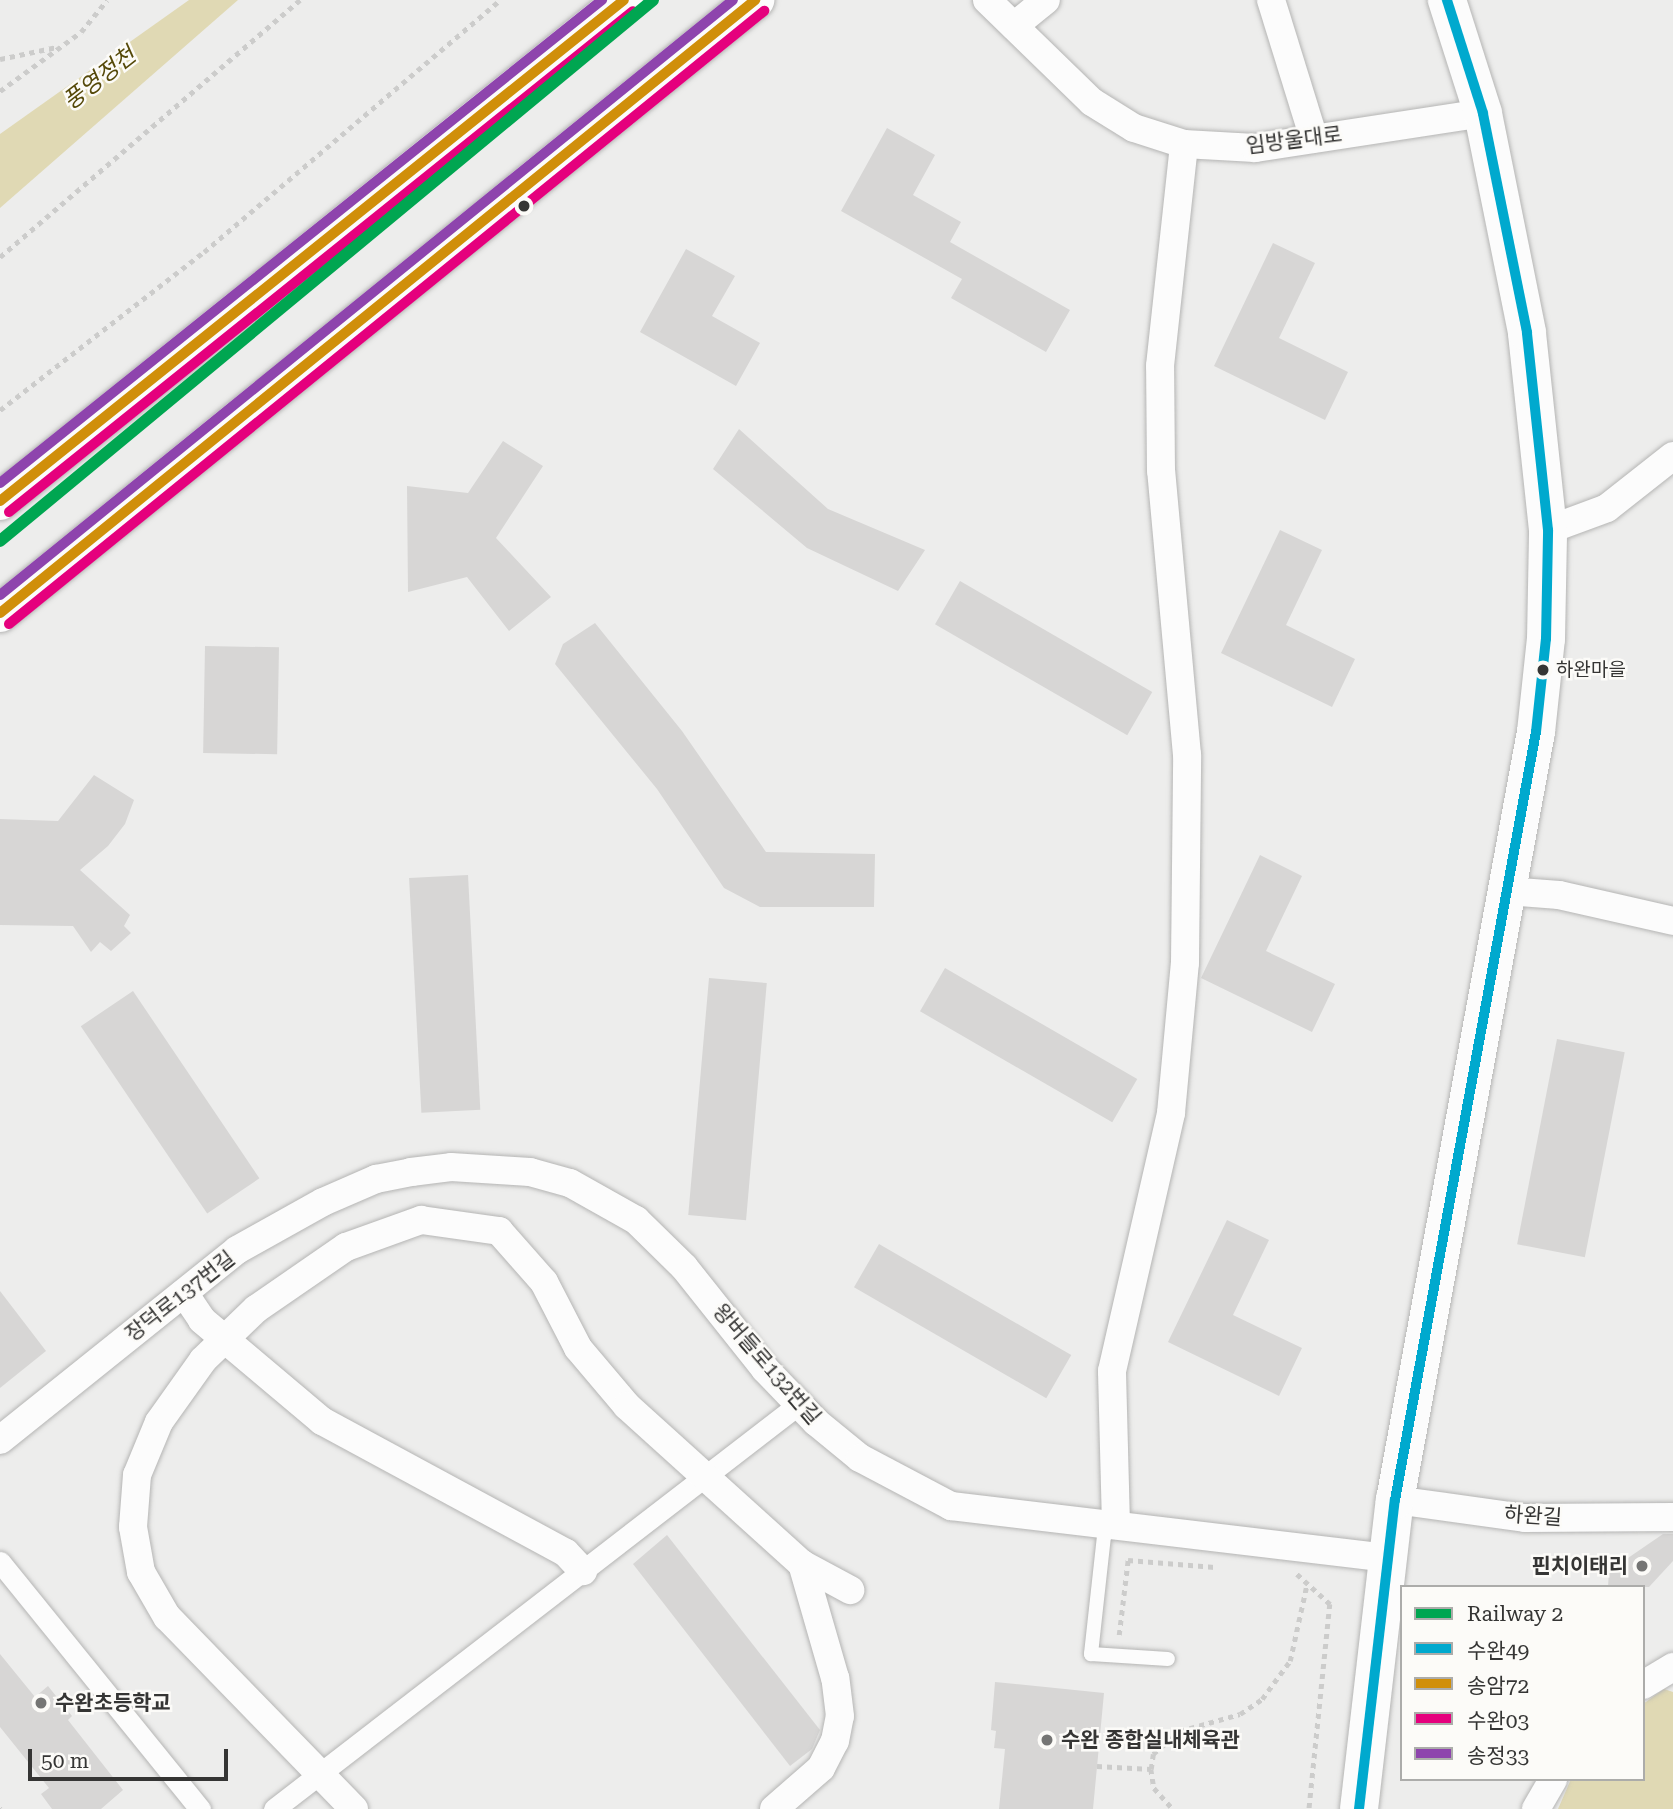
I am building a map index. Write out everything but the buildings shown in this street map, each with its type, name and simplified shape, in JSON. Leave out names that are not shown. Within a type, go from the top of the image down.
[{"type":"main road","points":[[0,501],[624,0]]},
{"type":"main road","points":[[0,613],[755,0]]},
{"type":"main road","points":[[1359,1809],[1395,1500],[1537,720],[1546,639],[1548,530],[1527,332],[1483,113],[1447,0]]},
{"type":"street","name":"임방울대로","points":[[987,0],[1092,102],[1134,128],[1184,145],[1255,148],[1483,113]]},
{"type":"street","points":[[1014,26],[1046,0]]},
{"type":"street","points":[[1271,0],[1314,139]]},
{"type":"street","points":[[1116,1525],[1112,1371],[1171,1113],[1185,963],[1186,755],[1161,471],[1160,366],[1184,145]]},
{"type":"street","points":[[1548,530],[1607,508],[1673,456]]},
{"type":"street","points":[[1507,891],[1559,895],[1673,920]]},
{"type":"street","name":"왕버들로132번길","points":[[376,1179],[451,1167],[530,1172],[570,1183],[636,1220],[684,1267],[799,1404],[860,1458],[951,1506],[1389,1558]]},
{"type":"street","name":"장덕로137번길","points":[[0,1440],[237,1250],[323,1202],[376,1179]]},
{"type":"street","points":[[354,1809],[167,1617],[141,1572],[133,1527],[136,1475],[159,1422],[203,1360],[256,1309],[345,1247],[421,1220],[499,1231],[544,1282],[578,1348],[627,1406],[707,1475],[802,1564],[850,1590]]},
{"type":"street","points":[[184,1293],[202,1320],[322,1421],[566,1553],[583,1571]]},
{"type":"street","points":[[274,1809],[799,1404]]},
{"type":"street","name":"하완길","points":[[1395,1500],[1525,1518],[1673,1517]]},
{"type":"street","points":[[0,1562],[200,1809]]},
{"type":"street","points":[[774,1809],[821,1768],[835,1741],[840,1717],[835,1678],[802,1564]]},
{"type":"street","points":[[1645,1684],[1673,1667]]},
{"type":"street","points":[[1536,1809],[1552,1781]]},
{"type":"lane","points":[[1116,1525],[1104,1536],[1091,1654],[1168,1659]]},
{"type":"path","points":[[0,91],[81,32],[107,0]]},
{"type":"path","points":[[0,257],[300,0]]},
{"type":"path","points":[[0,410],[204,253],[500,0]]},
{"type":"path","points":[[0,59],[61,46]]},
{"type":"path","points":[[1119,1635],[1128,1560],[1219,1568]]},
{"type":"path","points":[[1284,1573],[1297,1574],[1330,1604],[1309,1809]]},
{"type":"path","points":[[1173,1809],[1154,1788],[1151,1769],[1153,1754],[1180,1731],[1240,1714],[1280,1680],[1296,1643],[1307,1583]]},
{"type":"path","points":[[1097,1766],[1151,1769]]},
{"type":"water","name":"풍영정천","points":[[189,0],[238,0],[0,208],[0,134]]},
{"type":"water","points":[[1664,1689],[1673,1692],[1673,1809],[1558,1809],[1570,1781],[1645,1781],[1645,1703]]},
{"type":"rail line","name":"2","points":[[0,541],[653,0]]},
{"type":"transit line","name":"송정33","points":[[0,483],[602,0]]},
{"type":"transit line","name":"송암72","points":[[0,501],[624,0]]},
{"type":"transit line","name":"송정33","points":[[0,595],[733,0]]},
{"type":"transit line","name":"송암72","points":[[0,613],[755,0]]},
{"type":"transit line","name":"수완49","points":[[1359,1809],[1395,1500],[1536,732],[1546,639],[1548,530],[1527,332],[1483,113],[1447,0]]},
{"type":"transit line","name":"수완03","points":[[9,512],[633,11]]},
{"type":"transit line","name":"수완03","points":[[9,624],[764,11]]},
{"type":"place","name":"하완마을","points":[[1543,670]]},
{"type":"place","name":"핀치이태리","points":[[1642,1566]]},
{"type":"place","name":"수완초등학교","points":[[41,1703]]},
{"type":"place","name":"수완 종합실내체육관","points":[[1047,1740]]}]
